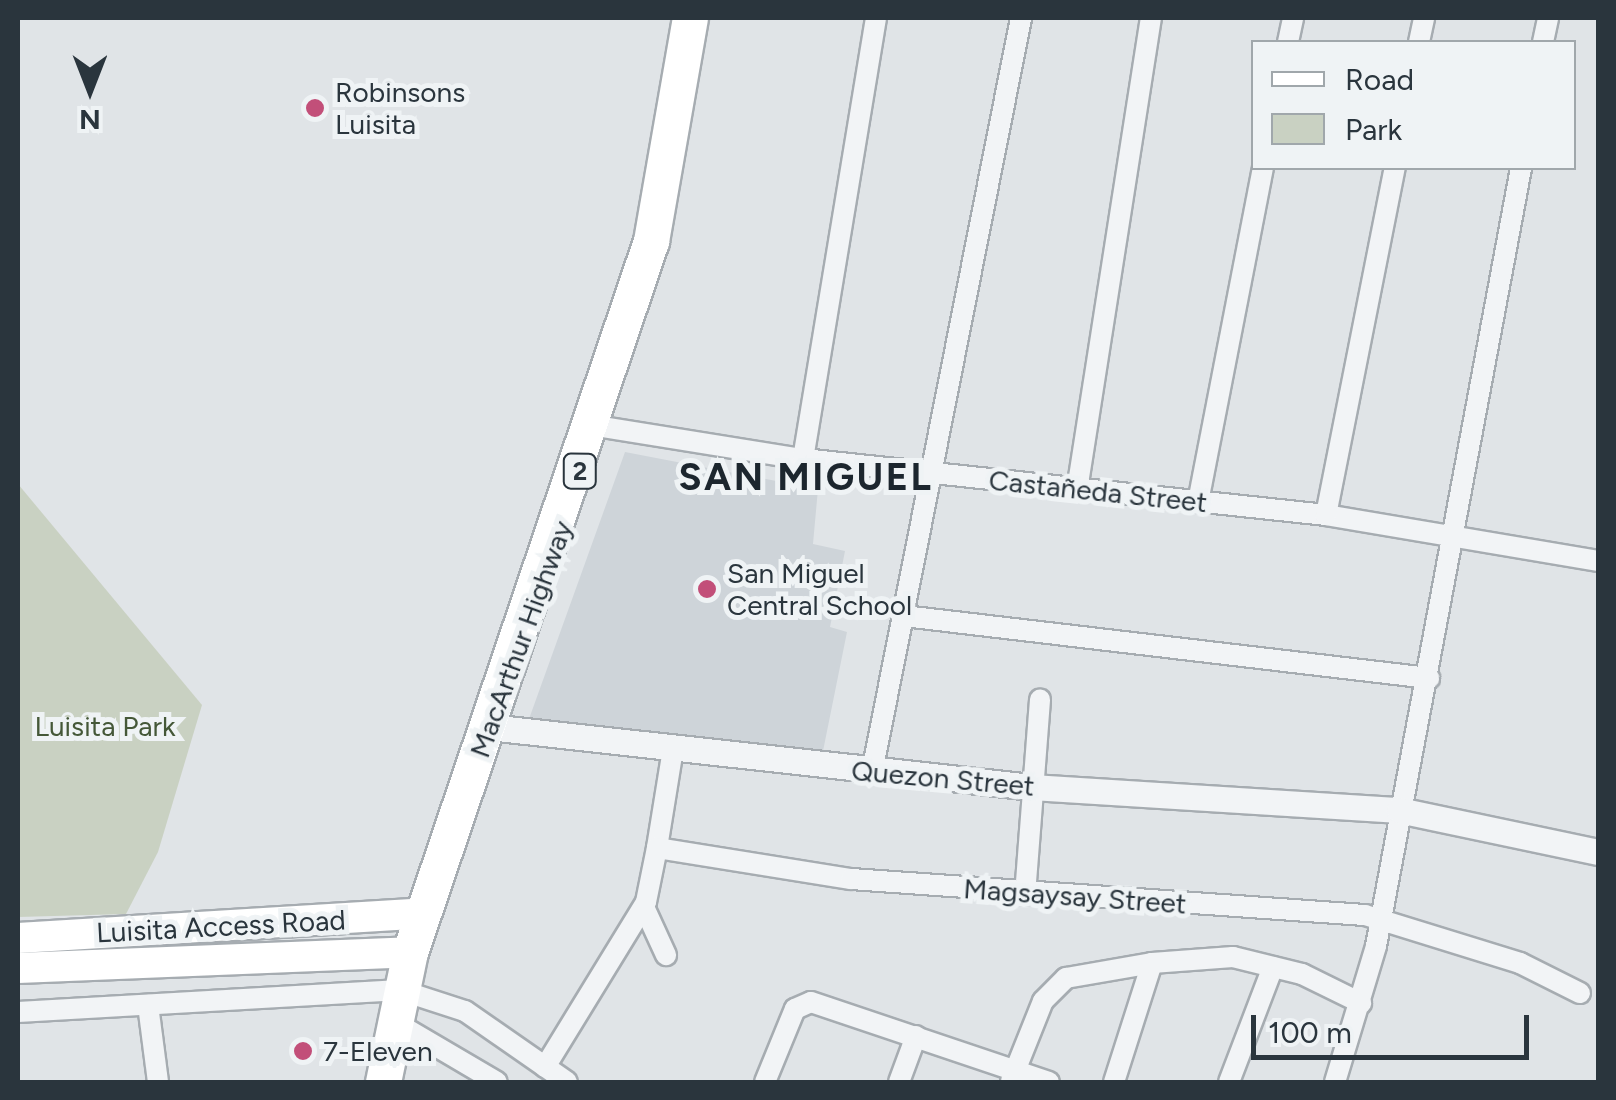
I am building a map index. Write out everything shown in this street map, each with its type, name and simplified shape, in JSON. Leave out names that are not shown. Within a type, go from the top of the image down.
[{"type":"highway","name":"MacArthur Highway","points":[[383,1082],[410,952],[596,426],[652,241],[690,18]]},
{"type":"main road","name":"Luisita Access Road","points":[[18,938],[424,913]]},
{"type":"main road","name":"Luisita Access Road","points":[[18,968],[410,952]]},
{"type":"street","points":[[803,458],[876,18]]},
{"type":"street","points":[[872,772],[936,474],[1021,18]]},
{"type":"street","points":[[1078,490],[1151,18]]},
{"type":"street","points":[[1198,502],[1264,170]]},
{"type":"street","points":[[1326,516],[1395,170]]},
{"type":"street","points":[[1335,1082],[1361,1003],[1429,678],[1521,170]]},
{"type":"street","name":"Castañeda Street","points":[[596,426],[803,458],[1326,516],[1598,561]]},
{"type":"street","points":[[904,616],[1429,678]]},
{"type":"street","points":[[1025,894],[1040,700]]},
{"type":"street","name":"Quezon Street","points":[[489,727],[1032,787],[1399,810]]},
{"type":"street","points":[[545,1067],[644,906],[658,848],[673,749]]},
{"type":"street","points":[[1399,810],[1598,852]]},
{"type":"street","name":"Magsaysay Street","points":[[658,848],[1025,894],[1379,918],[1520,962],[1580,993]]},
{"type":"street","points":[[644,906],[666,954]]},
{"type":"street","points":[[1012,1077],[1044,1001],[1066,978],[1152,963],[1233,957],[1273,966],[1361,1003]]},
{"type":"street","points":[[1114,1082],[1152,963]]},
{"type":"street","points":[[1228,1082],[1273,966]]},
{"type":"street","points":[[765,1082],[798,1004],[916,1036],[1012,1077],[1049,1082]]},
{"type":"street","points":[[18,1012],[148,1005],[397,1006],[464,1012],[567,1082]]},
{"type":"street","points":[[148,1005],[158,1082]]},
{"type":"street","points":[[397,1006],[497,1082]]},
{"type":"street","points":[[899,1082],[916,1036]]},
{"type":"shaded area","name":"San Miguel Central School","points":[[625,452],[818,489],[813,544],[845,551],[830,627],[847,632],[823,751],[529,719]]},
{"type":"green space","name":"Luisita Park","points":[[18,484],[202,705],[158,852],[126,914],[18,917]]},
{"type":"place","name":"Robinsons Luisita","points":[[315,108]]},
{"type":"place","name":"San Miguel Central School","points":[[707,589]]},
{"type":"place","name":"7-Eleven","points":[[303,1051]]},
{"type":"district","name":"SAN MIGUEL","points":[[806,478]]}]
